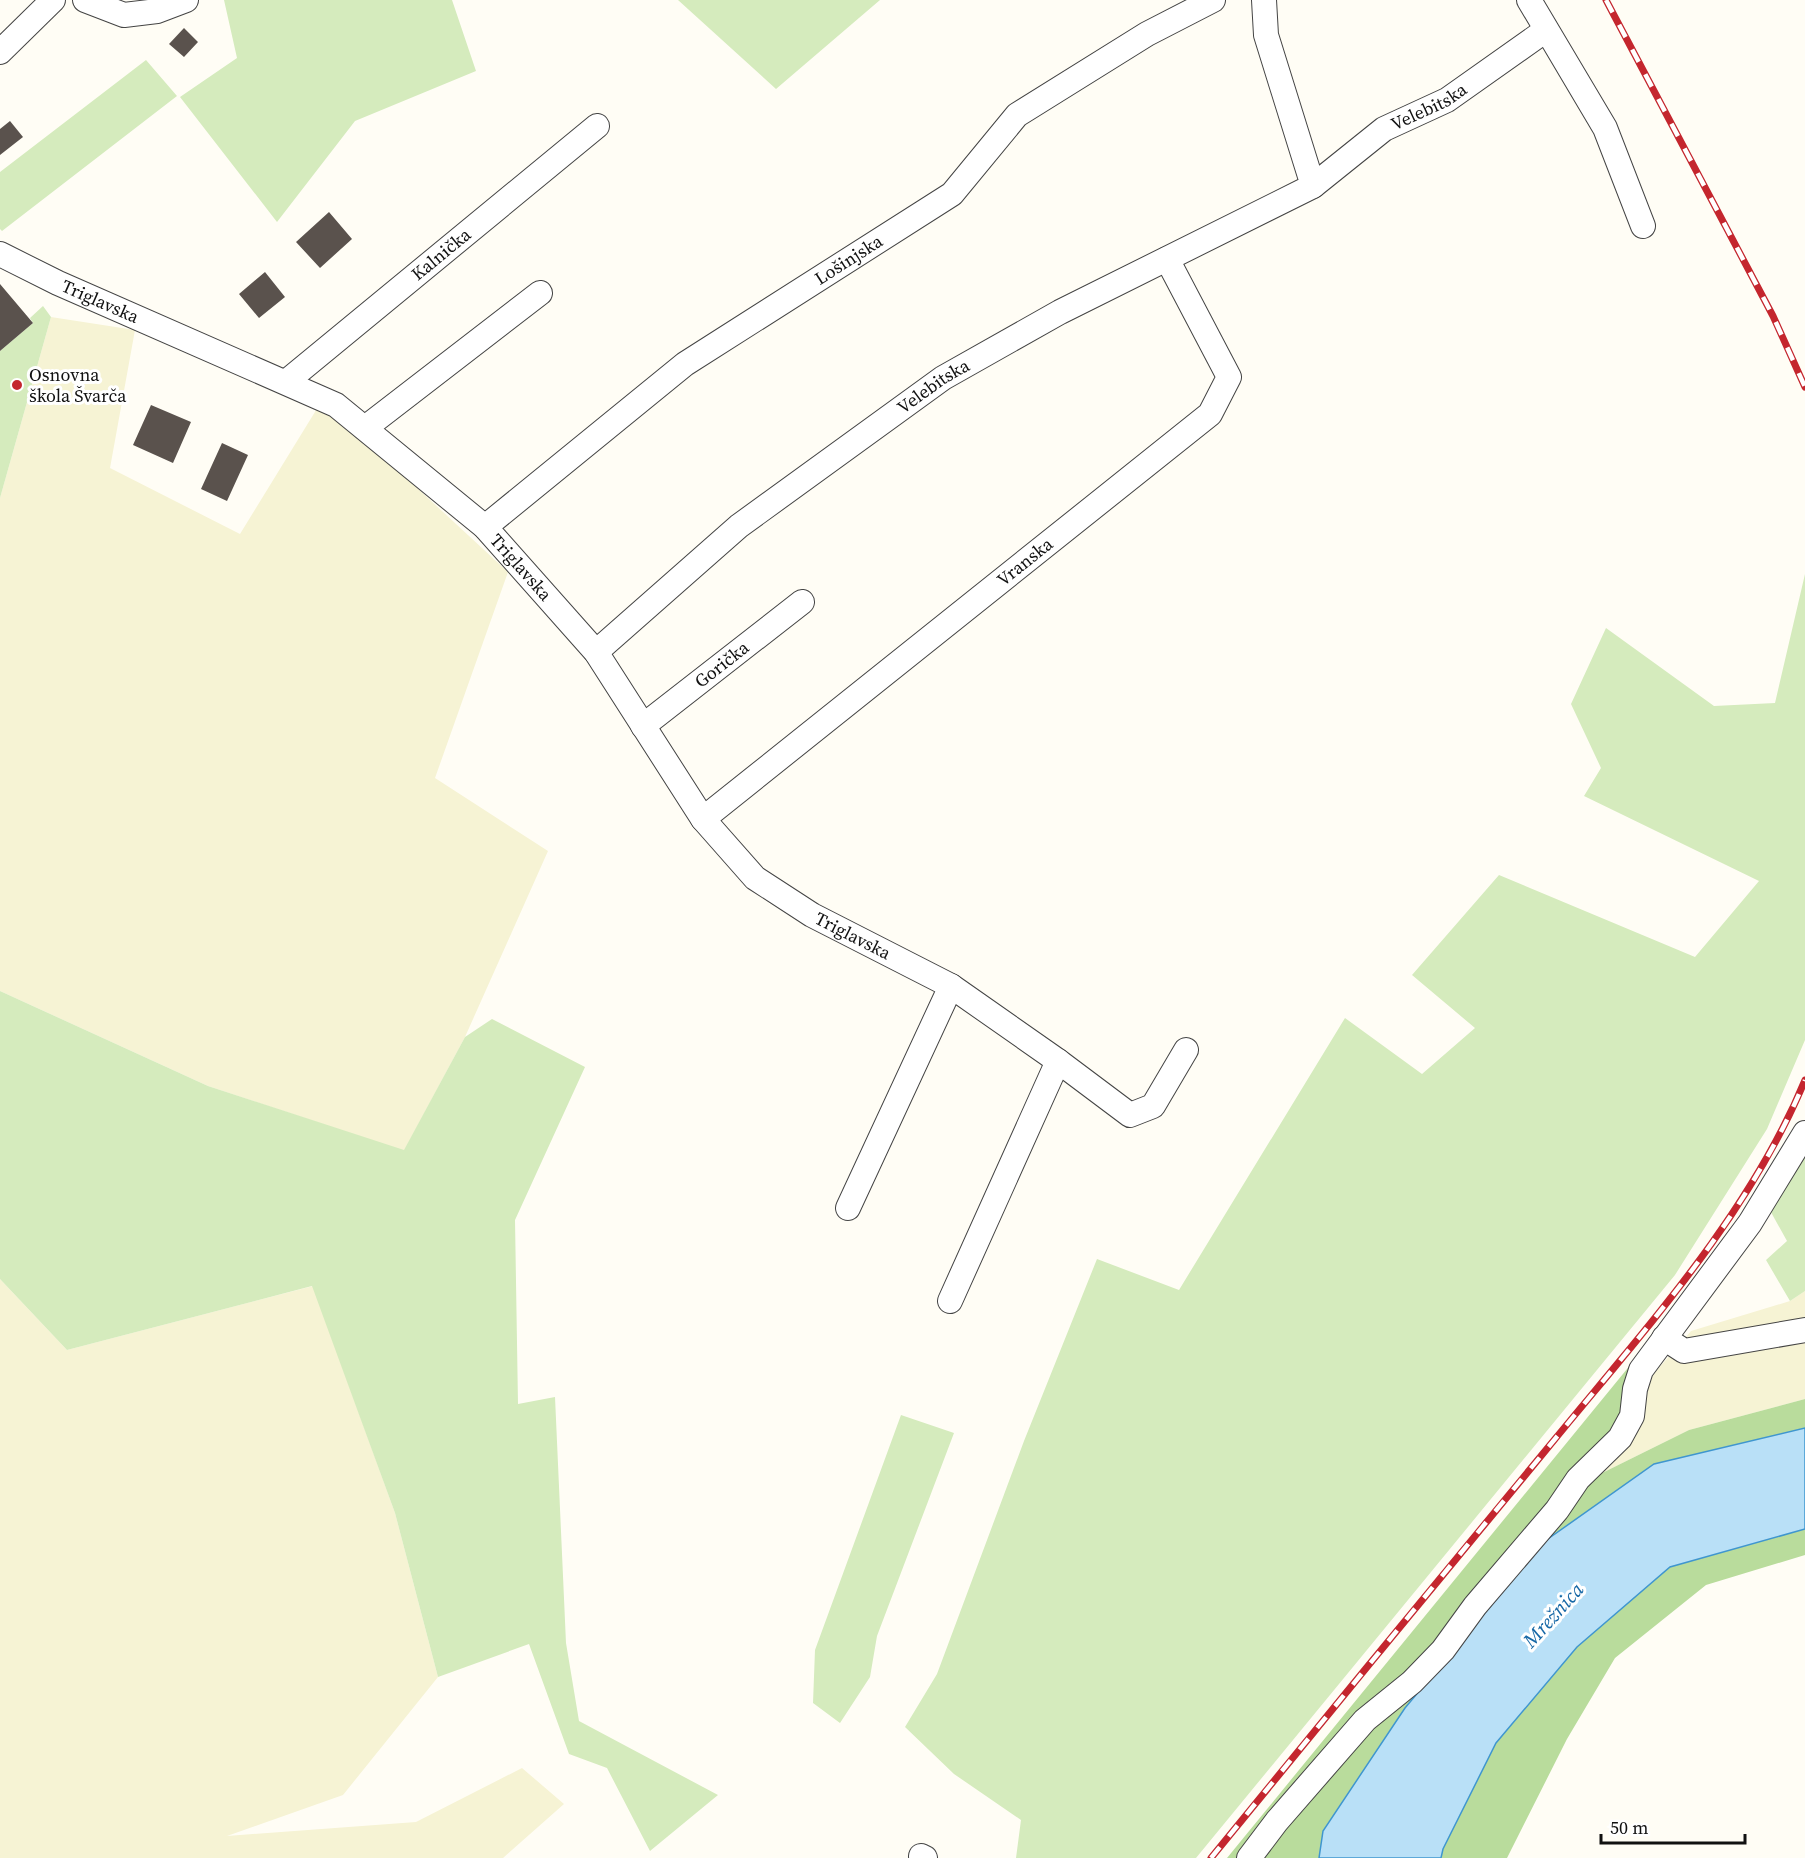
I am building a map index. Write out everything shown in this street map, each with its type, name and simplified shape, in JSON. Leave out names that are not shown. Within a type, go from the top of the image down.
[{"type":"street","points":[[0,52],[53,0]]},
{"type":"street","points":[[85,0],[124,15],[157,11],[186,0]]},
{"type":"street","name":"Lošinjska","points":[[485,527],[685,364],[952,194],[1017,115],[1147,34],[1213,0]]},
{"type":"street","points":[[1264,0],[1266,35],[1313,186]]},
{"type":"street","points":[[1529,0],[1605,128],[1643,226]]},
{"type":"street","name":"Velebitska","points":[[596,652],[739,526],[943,378],[1060,312],[1313,186],[1384,129],[1447,100],[1546,30]]},
{"type":"street","name":"Kalnička","points":[[286,382],[597,126]]},
{"type":"street","name":"Triglavska","points":[[0,255],[98,301],[336,405],[485,527],[596,652],[703,819],[755,878],[812,915],[951,986],[1130,1115],[1153,1106],[1186,1050]]},
{"type":"street","name":"Vranska","points":[[703,819],[1210,414],[1229,377],[1167,259]]},
{"type":"street","points":[[365,428],[540,293]]},
{"type":"street","name":"Gorička","points":[[643,726],[802,602]]},
{"type":"street","points":[[848,1208],[951,986]]},
{"type":"street","points":[[950,1301],[1058,1061]]},
{"type":"street","points":[[1249,1858],[1277,1821],[1365,1720],[1412,1682],[1443,1650],[1475,1606],[1557,1510],[1578,1479],[1620,1438],[1632,1416],[1635,1389],[1641,1370],[1750,1223],[1805,1133]]},
{"type":"street","points":[[1664,1338],[1683,1351],[1805,1330]]},
{"type":"shaded area","points":[[51,317],[135,330],[110,468],[240,534],[318,407],[377,451],[508,572],[435,778],[548,851],[465,1037],[404,1151],[208,1086],[0,991],[0,498]]},
{"type":"shaded area","points":[[0,1279],[67,1350],[313,1286],[395,1513],[438,1677],[343,1795],[227,1836],[416,1822],[522,1768],[564,1804],[503,1858],[0,1858]]},
{"type":"shaded area","points":[[1805,1291],[1805,1399],[1689,1430],[1590,1479],[1650,1378],[1691,1331],[1790,1301]]},
{"type":"green space","points":[[224,0],[452,0],[476,71],[355,121],[277,222],[180,97],[237,58]]},
{"type":"green space","points":[[678,0],[880,0],[776,89]]},
{"type":"green space","points":[[146,60],[177,96],[2,231],[0,229],[0,172]]},
{"type":"green space","points":[[43,306],[51,317],[0,498],[0,351],[33,323],[30,318]]},
{"type":"green space","points":[[1805,574],[1805,1040],[1767,1129],[1675,1275],[1196,1858],[1016,1858],[1021,1820],[954,1774],[905,1727],[937,1674],[1024,1441],[1097,1259],[1179,1290],[1345,1018],[1422,1074],[1475,1028],[1412,975],[1499,875],[1695,957],[1759,881],[1584,796],[1601,768],[1571,704],[1606,628],[1714,706],[1775,703]]},
{"type":"green space","points":[[0,991],[208,1086],[404,1150],[465,1037],[492,1019],[585,1067],[515,1220],[518,1404],[555,1397],[566,1643],[579,1721],[718,1795],[650,1851],[607,1768],[569,1754],[529,1644],[438,1677],[395,1513],[312,1286],[67,1350],[0,1279]]},
{"type":"green space","points":[[1805,1146],[1805,1291],[1790,1301],[1766,1260],[1787,1241],[1767,1205]]},
{"type":"green space","points":[[1636,1358],[1622,1420],[1590,1479],[1689,1430],[1805,1399],[1805,1428],[1654,1464],[1545,1541],[1405,1708],[1323,1831],[1319,1858],[1227,1858]]},
{"type":"green space","points":[[901,1415],[954,1433],[877,1636],[870,1677],[840,1723],[813,1703],[815,1650]]},
{"type":"green space","points":[[1805,1529],[1805,1555],[1706,1585],[1615,1658],[1567,1739],[1507,1858],[1441,1858],[1443,1849],[1496,1743],[1577,1647],[1670,1567]]},
{"type":"water","name":"Mrežnica","points":[[1805,1428],[1805,1529],[1670,1567],[1577,1647],[1496,1743],[1443,1849],[1441,1858],[1319,1858],[1323,1831],[1405,1708],[1545,1541],[1654,1464]]},
{"type":"building","points":[[184,28],[198,42],[184,57],[169,44]]},
{"type":"building","points":[[10,121],[23,137],[0,155],[0,129]]},
{"type":"building","points":[[329,212],[352,239],[320,268],[296,242]]},
{"type":"building","points":[[265,272],[285,297],[259,318],[239,294]]},
{"type":"building","points":[[0,284],[33,323],[0,351]]},
{"type":"building","points":[[151,405],[191,422],[173,463],[133,445]]},
{"type":"building","points":[[222,443],[248,455],[227,501],[201,489]]},
{"type":"railway","points":[[1606,0],[1773,316],[1805,387]]},
{"type":"railway","points":[[1211,1858],[1694,1268],[1756,1177],[1805,1080]]},
{"type":"place","name":"Osnovna škola Švarča","points":[[17,385]]}]
